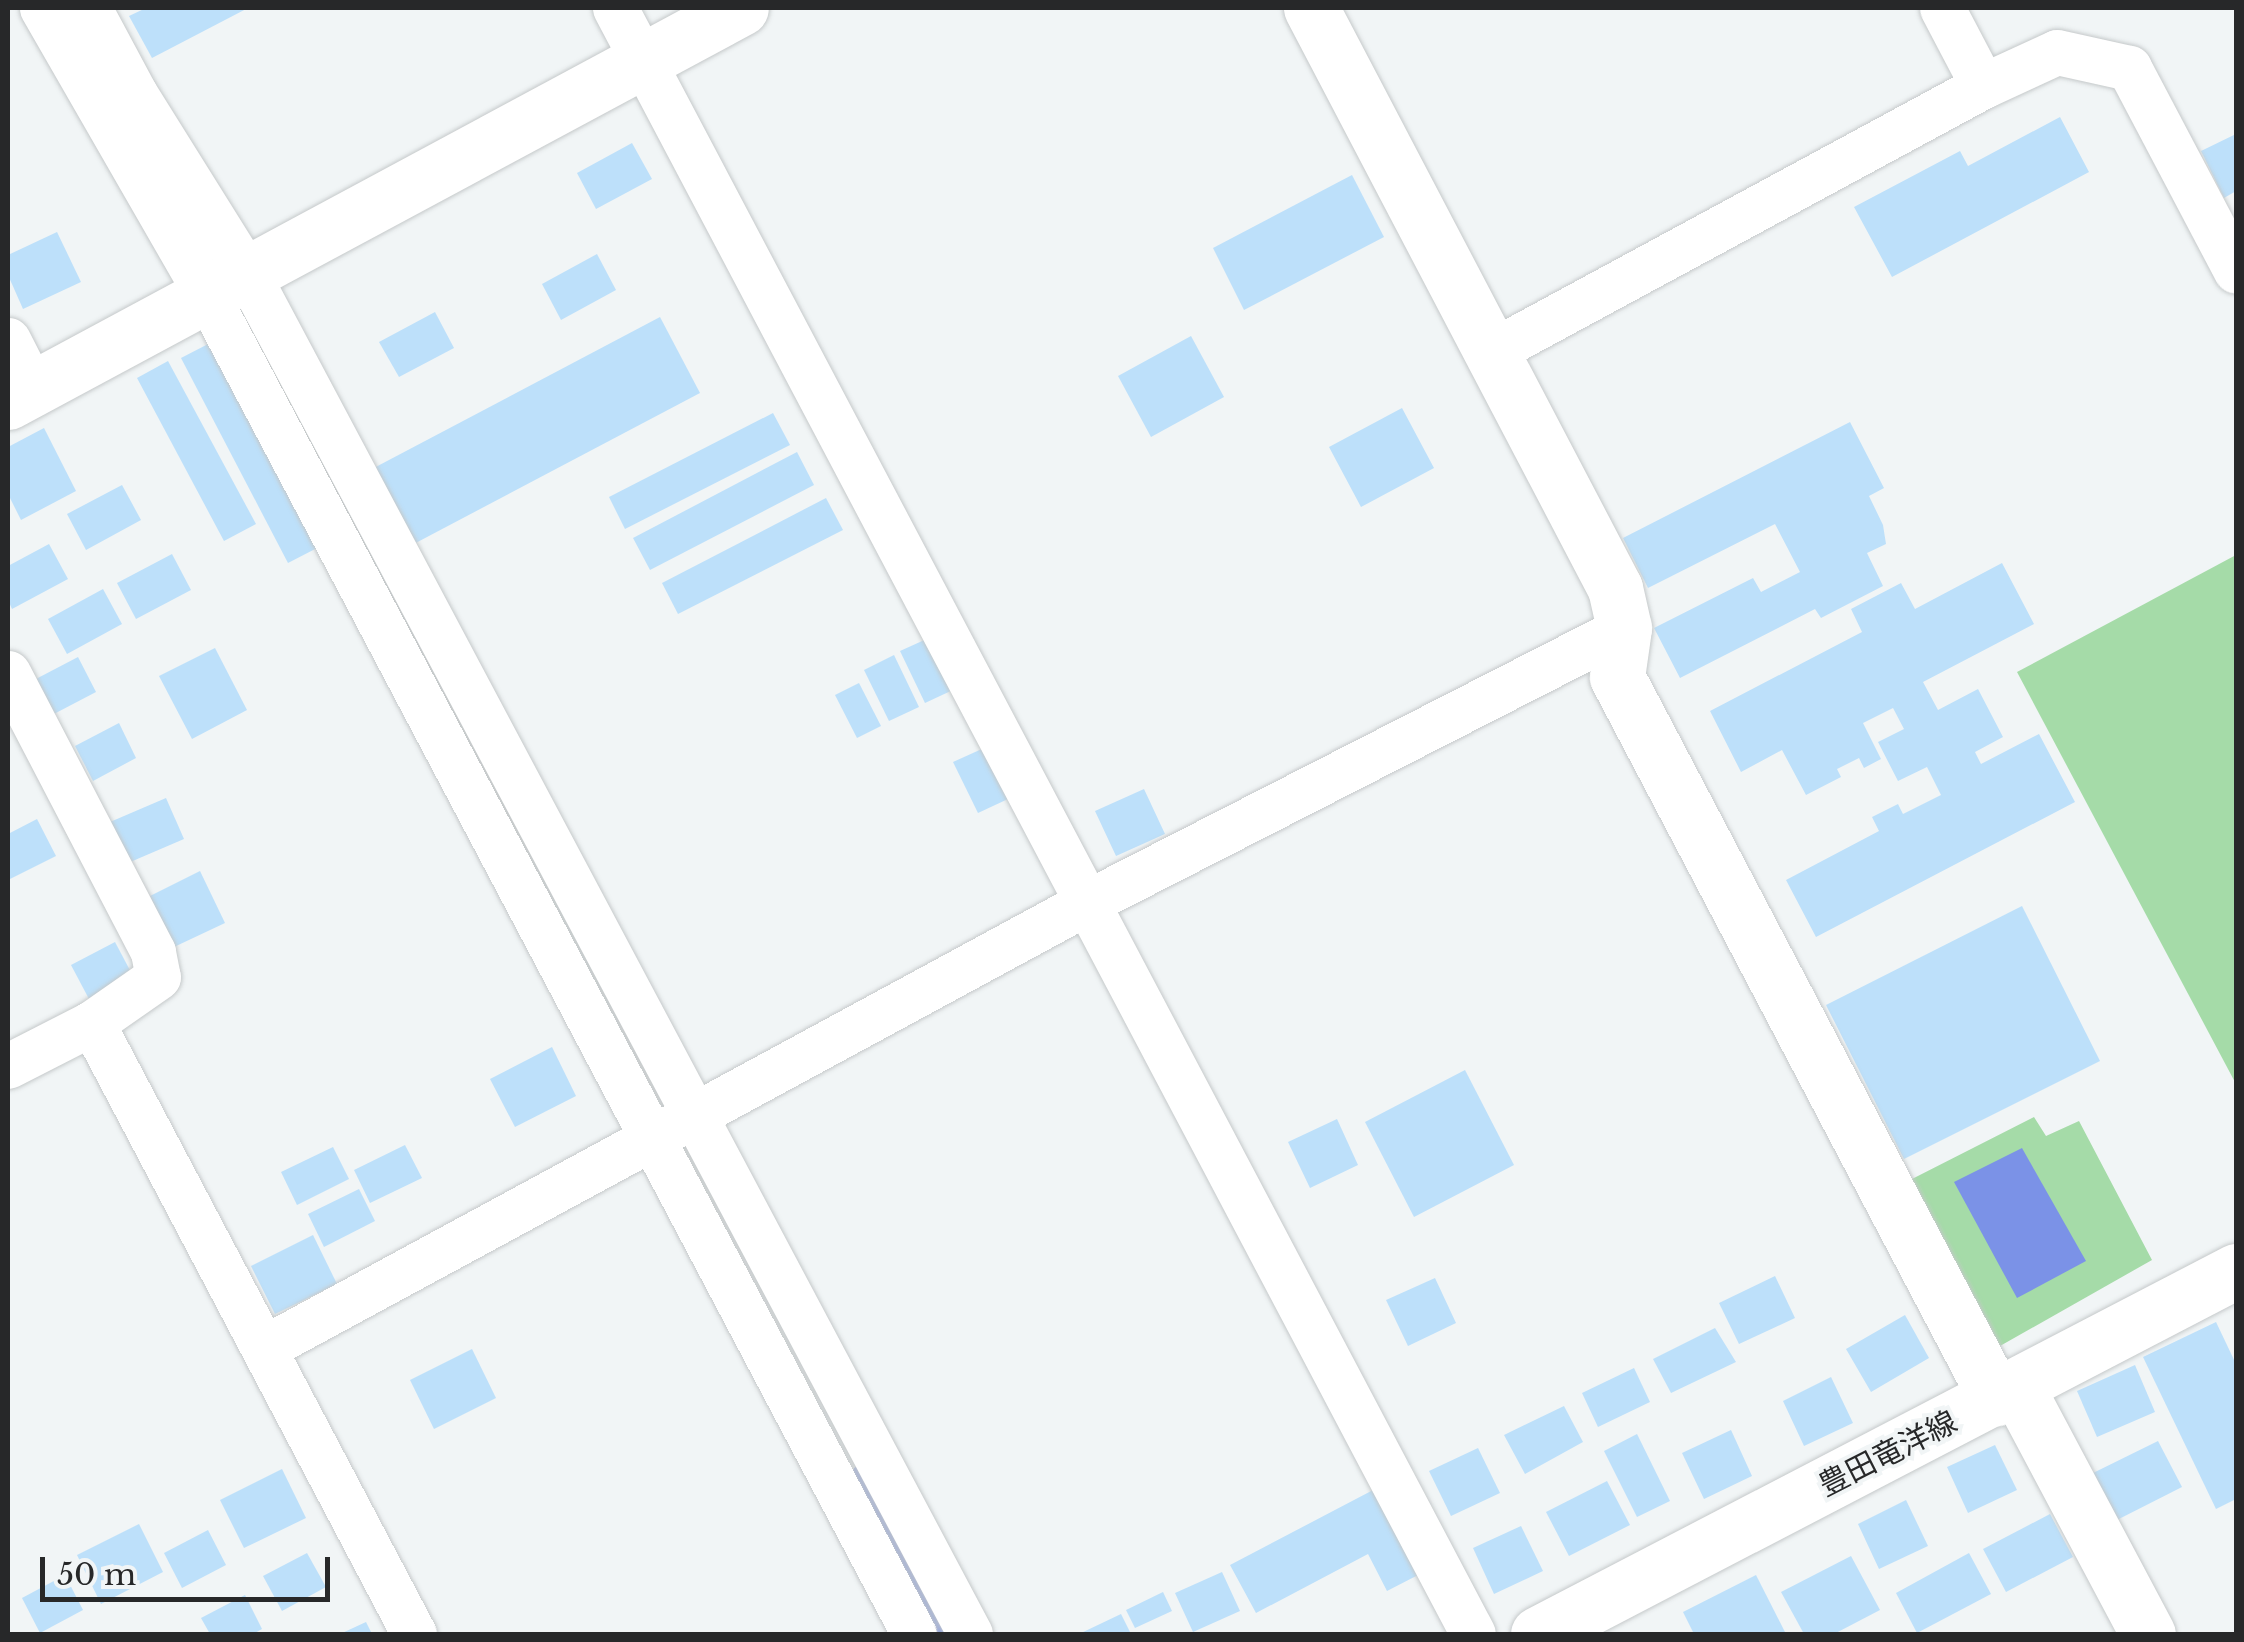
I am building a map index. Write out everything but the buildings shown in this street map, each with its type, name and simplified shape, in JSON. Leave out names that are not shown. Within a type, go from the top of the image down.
[{"type":"street","points":[[42,8],[227,284]]},
{"type":"street","points":[[90,8],[227,284],[673,1127],[914,1634]]},
{"type":"street","points":[[615,8],[1473,1634]]},
{"type":"street","points":[[8,340],[20,395],[741,8]]},
{"type":"street","points":[[1311,8],[1615,588],[1624,628],[1617,677],[2006,1392],[2148,1634]]},
{"type":"street","points":[[1942,8],[1983,86]]},
{"type":"street","points":[[1489,353],[1983,86],[2057,52],[2129,68],[2236,271]]},
{"type":"street","points":[[264,1348],[1086,904],[1624,628]]},
{"type":"street","points":[[8,673],[152,952],[158,977],[92,1023],[8,1066]]},
{"type":"street","points":[[92,1023],[414,1634]]},
{"type":"street","points":[[673,1127],[970,1634]]},
{"type":"street","name":"豊田竜洋線","points":[[1538,1634],[2236,1271]]},
{"type":"green space","points":[[2236,555],[2236,1084],[2017,672]]},
{"type":"green space","points":[[2034,1117],[2046,1136],[2079,1121],[2152,1260],[2000,1346],[1912,1179]]},
{"type":"water","points":[[2022,1148],[2086,1261],[2017,1298],[1954,1182]]},
{"type":"waterway","points":[[858,1471],[944,1634]]}]
